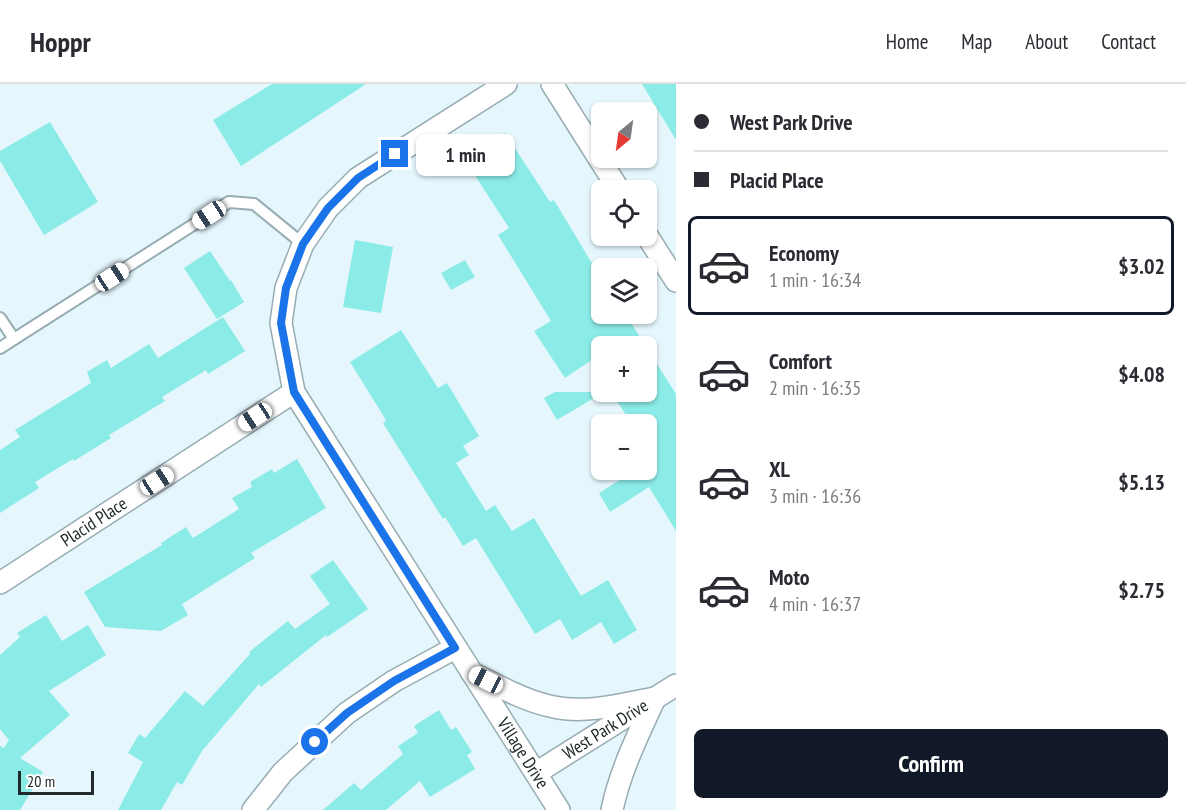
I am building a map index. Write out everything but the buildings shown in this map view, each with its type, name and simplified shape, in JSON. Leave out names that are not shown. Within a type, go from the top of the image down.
[{"type":"street","points":[[294,392],[281,323],[286,288],[303,244],[328,208],[358,178],[506,84]]},
{"type":"street","points":[[552,84],[613,180]]},
{"type":"street","points":[[654,246],[676,281]]},
{"type":"street","name":"Placid Place","points":[[0,583],[294,392]]},
{"type":"street","name":"Village Drive","points":[[294,392],[559,810]]},
{"type":"street","points":[[253,810],[283,772],[347,713],[394,681],[455,648]]},
{"type":"street","points":[[470,672],[519,697],[555,707],[591,709],[655,698]]},
{"type":"street","name":"West Park Drive","points":[[536,773],[676,685]]},
{"type":"street","points":[[612,810],[615,793],[630,753],[655,698]]},
{"type":"lane","points":[[0,348],[229,202],[254,204],[303,244]]},
{"type":"lane","points":[[0,318],[14,339]]},
{"type":"route","points":[[315,742],[347,713],[394,681],[455,648],[294,392],[281,323],[286,288],[303,244],[328,208],[358,178],[395,154]]}]
